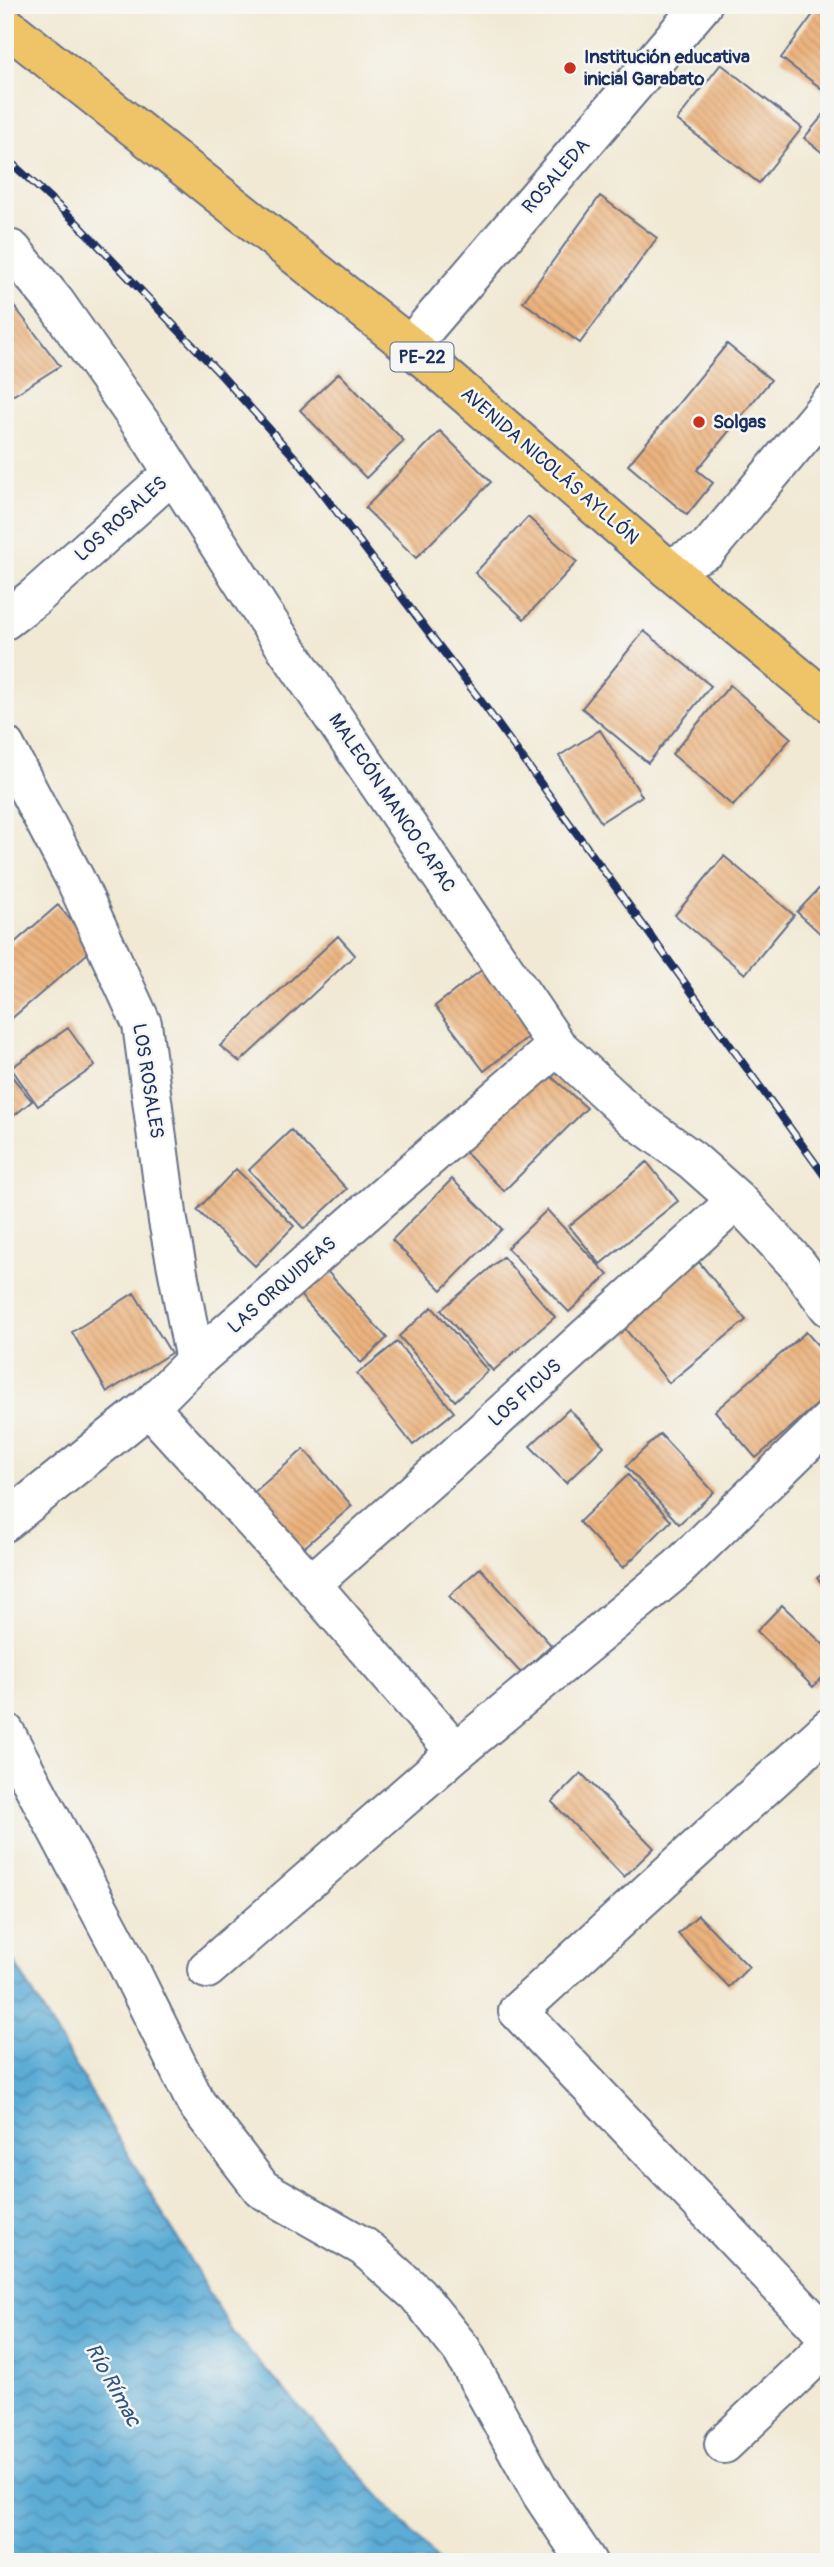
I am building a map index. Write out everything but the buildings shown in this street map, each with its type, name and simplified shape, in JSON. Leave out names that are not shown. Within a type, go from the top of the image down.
[{"type":"highway","name":"AVENIDA NICOLÁS AYLLÓN","points":[[5,25],[410,346],[668,569],[829,702]]},
{"type":"street","name":"ROSALEDA","points":[[410,346],[702,5]]},
{"type":"street","name":"MALECÓN MANCO CAPAC","points":[[12,250],[55,302],[151,438],[263,614],[557,1046],[634,1118],[692,1160],[737,1200],[797,1264],[829,1307]]},
{"type":"street","points":[[668,569],[708,549],[829,404]]},
{"type":"street","name":"LOS ROSALES","points":[[5,620],[35,597],[173,473]]},
{"type":"street","name":"LOS ROSALES","points":[[5,746],[76,881],[142,1024],[168,1220],[195,1360]]},
{"type":"street","name":"LAS ORQUIDEAS","points":[[5,1522],[149,1407],[195,1360],[557,1046]]},
{"type":"street","name":"LOS FICUS","points":[[311,1584],[737,1200]]},
{"type":"street","points":[[149,1407],[311,1584],[456,1752]]},
{"type":"street","points":[[207,1969],[456,1752],[677,1569],[829,1421]]},
{"type":"street","points":[[829,1728],[519,2011],[829,2338]]},
{"type":"street","points":[[5,1732],[115,1939],[196,2103],[262,2189],[364,2247],[417,2294],[462,2350],[542,2495],[587,2562]]},
{"type":"street","points":[[724,2444],[829,2344]]},
{"type":"water","name":"Río Rímac","points":[[5,1946],[233,2333],[439,2562],[14,2562],[5,2545]]},
{"type":"railway","points":[[5,157],[77,223],[298,461],[481,701],[829,1182]]},
{"type":"place","name":"Institución educativa inicial Garabato","points":[[570,68]]},
{"type":"place","name":"Solgas","points":[[699,422]]}]
